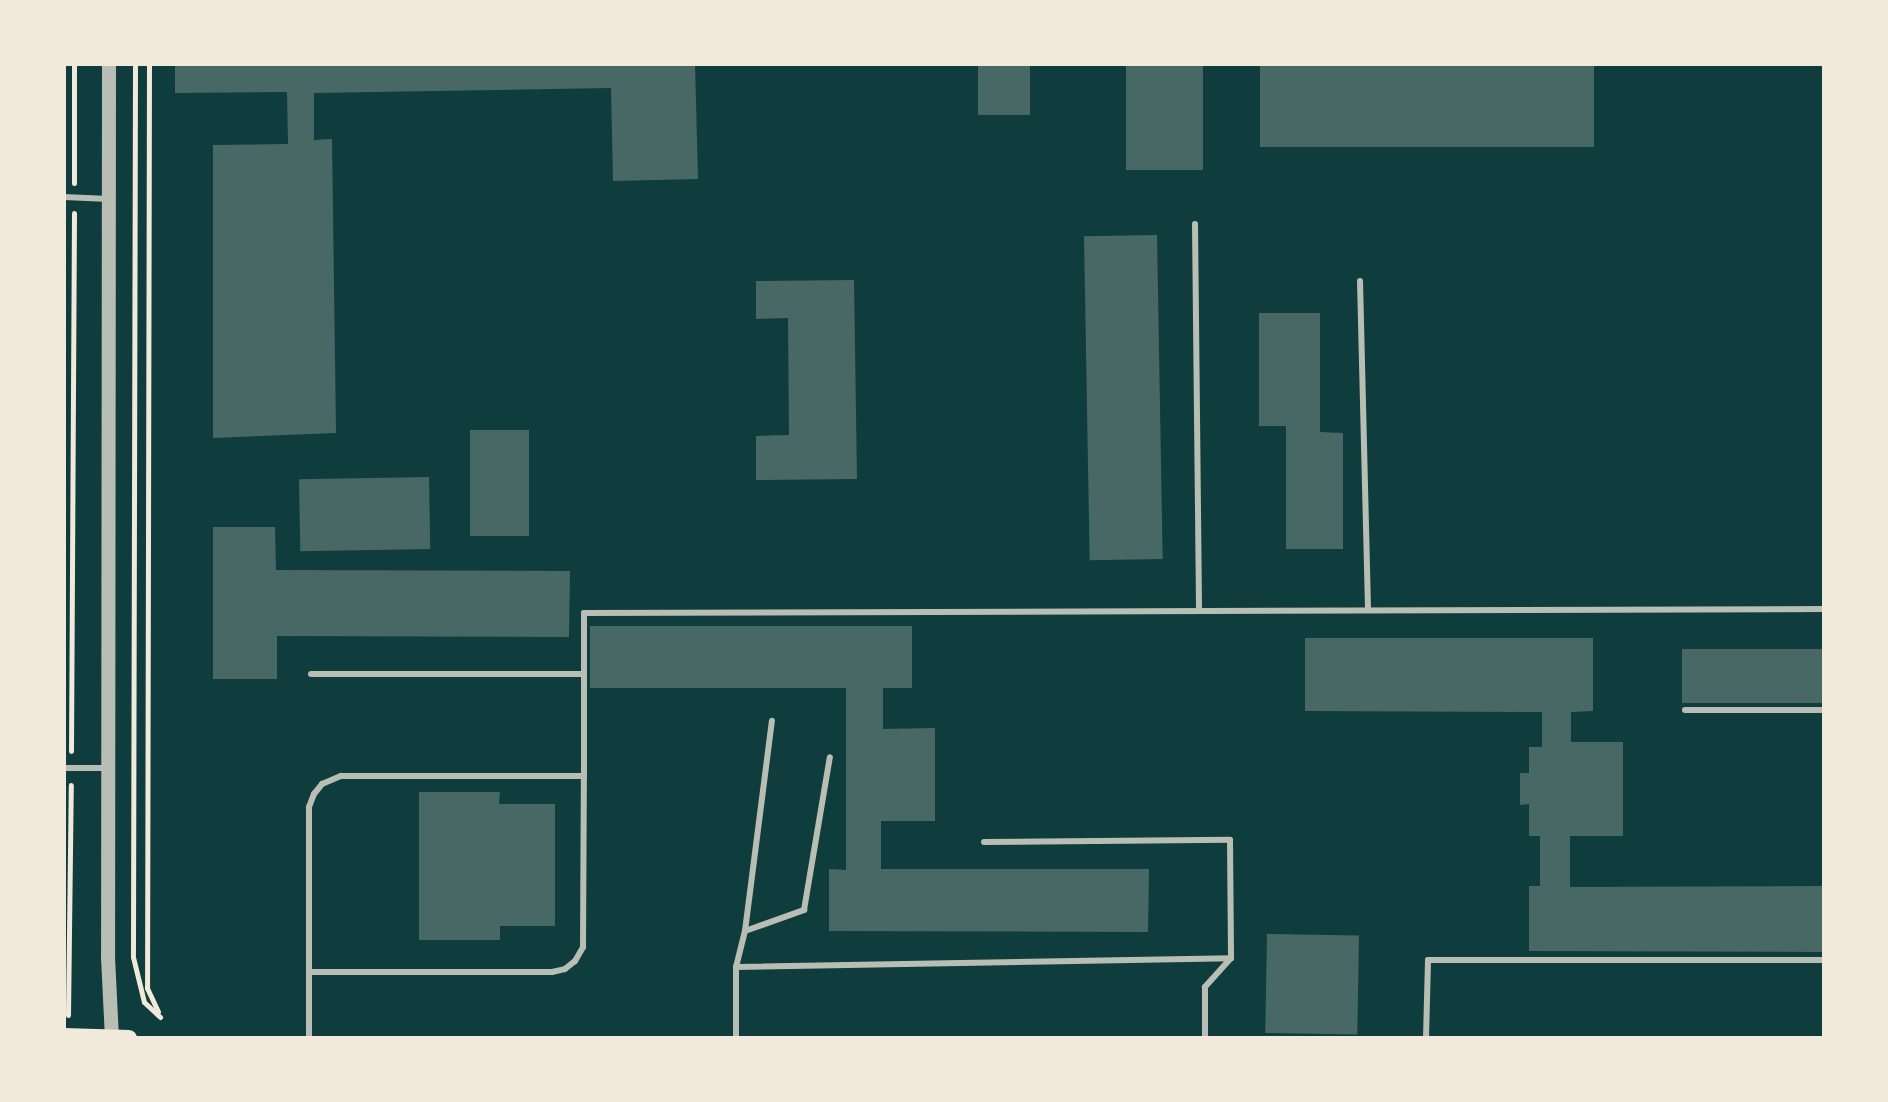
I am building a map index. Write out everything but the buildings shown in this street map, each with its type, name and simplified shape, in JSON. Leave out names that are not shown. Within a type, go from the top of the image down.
[{"type":"main road","points":[[64,1036],[117,1037]]},
{"type":"street","points":[[109,64],[108,768],[117,1037]]},
{"type":"lane","points":[[64,197],[109,199]]},
{"type":"lane","points":[[1195,224],[1199,609]]},
{"type":"lane","points":[[1360,281],[1368,608]]},
{"type":"lane","points":[[309,972],[552,972],[565,969],[575,961],[583,947],[584,613],[1368,608],[1824,609]]},
{"type":"lane","points":[[311,674],[584,674]]},
{"type":"lane","points":[[1685,710],[1824,710]]},
{"type":"lane","points":[[736,1038],[736,967],[745,931],[772,721]]},
{"type":"lane","points":[[745,931],[804,910],[830,757]]},
{"type":"lane","points":[[68,768],[108,768]]},
{"type":"lane","points":[[309,1038],[309,807],[322,784],[341,776],[584,776]]},
{"type":"lane","points":[[984,842],[1230,840],[1231,958],[1205,987],[1205,1038]]},
{"type":"lane","points":[[736,967],[1231,958]]},
{"type":"lane","points":[[1426,1038],[1428,960],[1824,960]]},
{"type":"path","points":[[68,1016],[71,955],[68,768],[74,64]]},
{"type":"path","points":[[135,64],[133,957],[144,1002],[160,1017],[147,988],[149,64]]},
{"type":"path","points":[[71,955],[82,956]]}]
